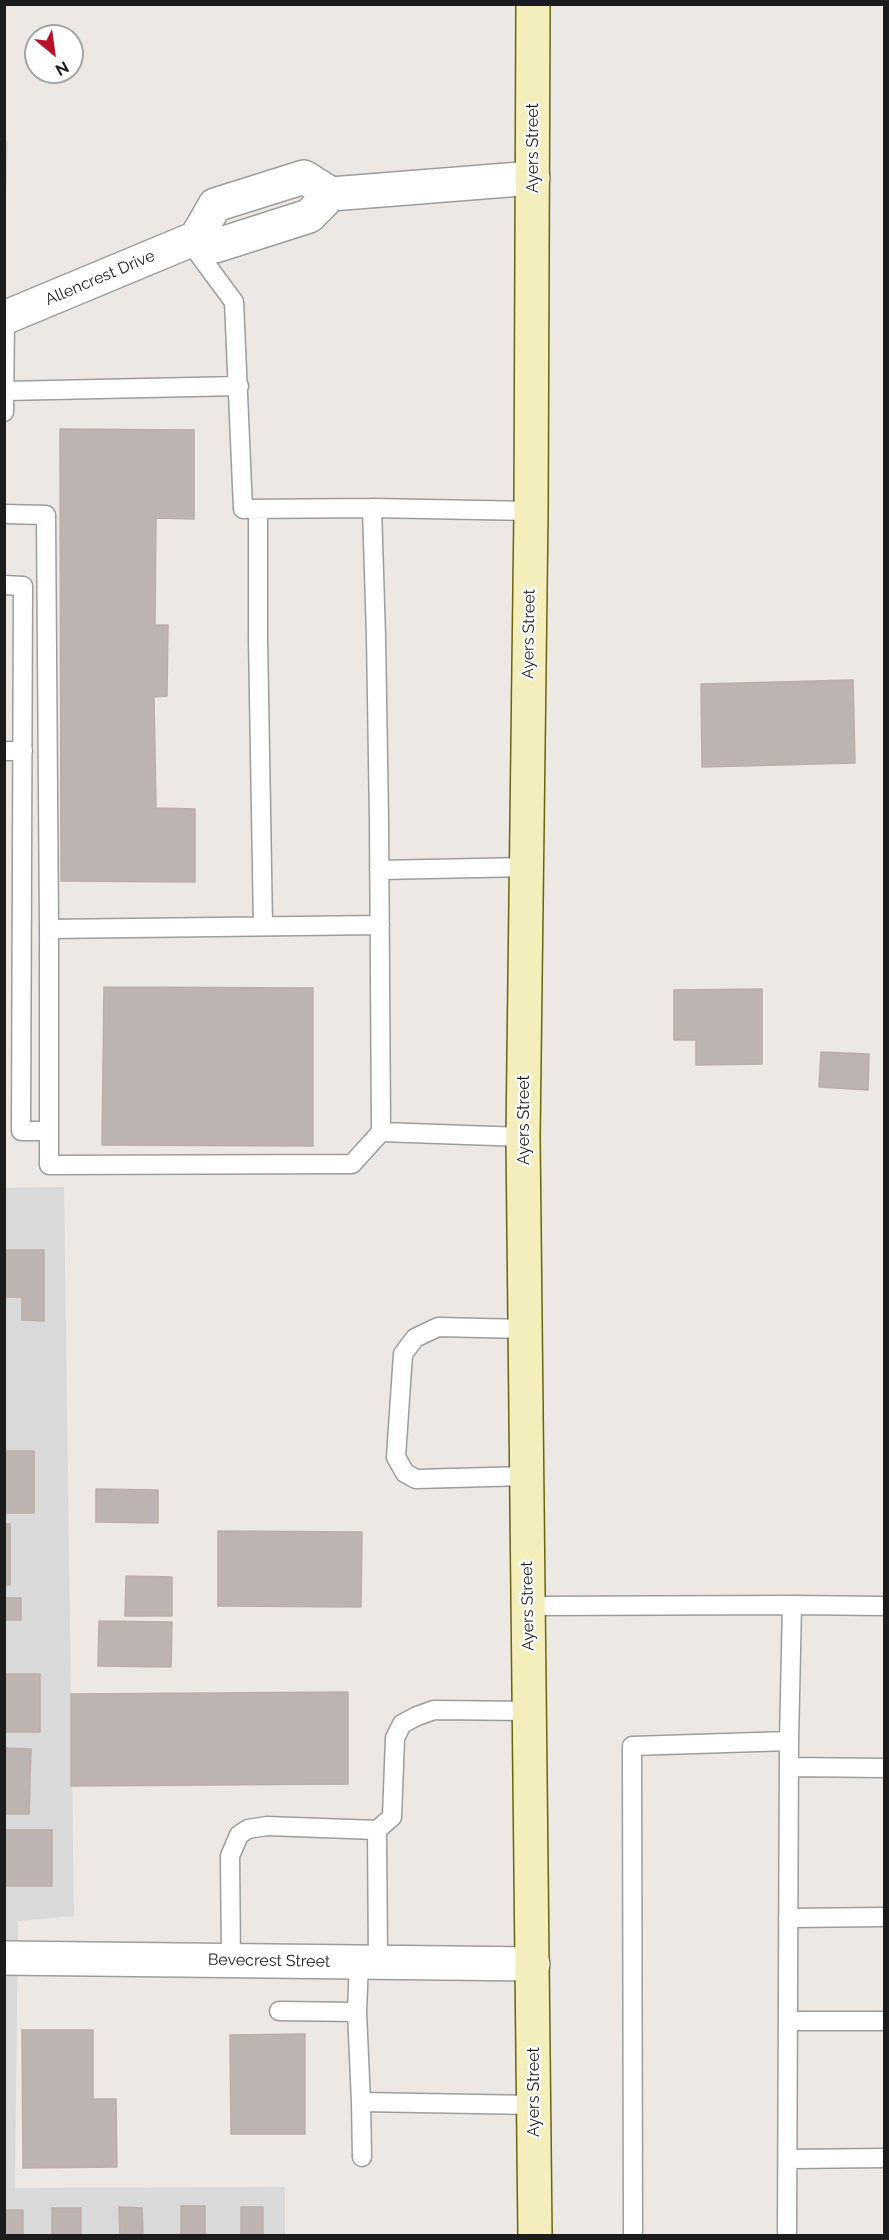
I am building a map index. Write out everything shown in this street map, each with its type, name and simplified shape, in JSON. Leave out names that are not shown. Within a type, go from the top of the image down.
[{"type":"main road","name":"Ayers Street","points":[[533,4],[531,511],[523,1137],[535,2235]]},
{"type":"street","points":[[193,240],[215,205],[304,177],[331,194],[533,178]]},
{"type":"street","name":"Allencrest Drive","points":[[5,318],[193,240]]},
{"type":"street","name":"Bevecrest Street","points":[[4,1958],[533,1964]]},
{"type":"lane","points":[[193,240],[234,302],[243,509],[372,508],[531,511]]},
{"type":"lane","points":[[4,412],[5,318]]},
{"type":"lane","points":[[5,391],[239,386]]},
{"type":"lane","points":[[4,514],[46,515],[49,1165],[352,1164],[381,1132],[376,637],[372,508]]},
{"type":"lane","points":[[258,510],[263,926]]},
{"type":"lane","points":[[4,585],[24,586],[14,751],[13,1130],[48,1131]]},
{"type":"lane","points":[[379,870],[527,867]]},
{"type":"lane","points":[[49,929],[380,925]]},
{"type":"lane","points":[[381,1132],[523,1137]]},
{"type":"lane","points":[[524,1329],[438,1327],[415,1338],[403,1354],[396,1457],[405,1473],[416,1479],[527,1476]]},
{"type":"lane","points":[[787,2235],[789,1741],[792,1605]]},
{"type":"lane","points":[[528,1606],[885,1606]]},
{"type":"lane","points":[[231,1960],[230,1856],[239,1835],[248,1829],[267,1826],[377,1830],[392,1817],[395,1738],[402,1724],[434,1710],[530,1711]]},
{"type":"lane","points":[[633,2235],[632,1746],[789,1741]]},
{"type":"lane","points":[[789,1767],[885,1768]]},
{"type":"lane","points":[[362,2157],[357,2012],[369,1962],[377,1830]]},
{"type":"lane","points":[[788,1918],[885,1917]]},
{"type":"lane","points":[[279,2011],[357,2012]]},
{"type":"lane","points":[[788,2021],[885,2021]]},
{"type":"lane","points":[[361,2102],[534,2105]]},
{"type":"lane","points":[[788,2159],[885,2158]]},
{"type":"shaded area","points":[[4,140],[8,141],[5,227]]},
{"type":"shaded area","points":[[64,1187],[74,1916],[18,1921],[15,2188],[285,2187],[285,2235],[5,2235],[4,1188]]},
{"type":"building","points":[[60,429],[194,430],[194,519],[156,518],[155,625],[168,625],[167,696],[154,697],[156,808],[195,809],[195,882],[61,881]]},
{"type":"building","points":[[853,680],[855,763],[702,767],[701,684]]},
{"type":"building","points":[[104,987],[313,988],[313,1146],[102,1145]]},
{"type":"building","points":[[762,989],[762,1064],[696,1065],[696,1040],[674,1040],[674,990]]},
{"type":"building","points":[[821,1052],[869,1054],[868,1090],[819,1087]]},
{"type":"building","points":[[4,1250],[44,1250],[44,1321],[22,1320],[22,1297],[4,1297]]},
{"type":"building","points":[[4,1451],[34,1451],[34,1513],[4,1513]]},
{"type":"building","points":[[96,1489],[158,1490],[158,1523],[96,1522]]},
{"type":"building","points":[[4,1524],[10,1524],[10,1585],[4,1585]]},
{"type":"building","points":[[218,1531],[362,1532],[361,1607],[218,1606]]},
{"type":"building","points":[[126,1576],[172,1577],[172,1616],[125,1616]]},
{"type":"building","points":[[4,1598],[21,1598],[21,1620],[4,1620]]},
{"type":"building","points":[[99,1621],[172,1622],[171,1667],[98,1666]]},
{"type":"building","points":[[4,1674],[40,1674],[40,1732],[4,1732]]},
{"type":"building","points":[[348,1692],[348,1784],[71,1786],[71,1694]]},
{"type":"building","points":[[4,1748],[31,1749],[29,1814],[4,1814]]},
{"type":"building","points":[[4,1830],[52,1830],[52,1886],[4,1886]]},
{"type":"building","points":[[22,2030],[93,2030],[93,2099],[116,2099],[117,2167],[23,2168]]},
{"type":"building","points":[[305,2034],[305,2134],[231,2134],[230,2035]]},
{"type":"building","points":[[181,2206],[205,2206],[205,2236],[181,2236]]},
{"type":"building","points":[[119,2207],[142,2208],[143,2236],[120,2236]]},
{"type":"building","points":[[241,2207],[263,2207],[263,2236],[241,2236]]},
{"type":"building","points":[[52,2208],[81,2208],[81,2236],[52,2236]]},
{"type":"building","points":[[4,2210],[23,2210],[23,2236],[4,2236]]}]
